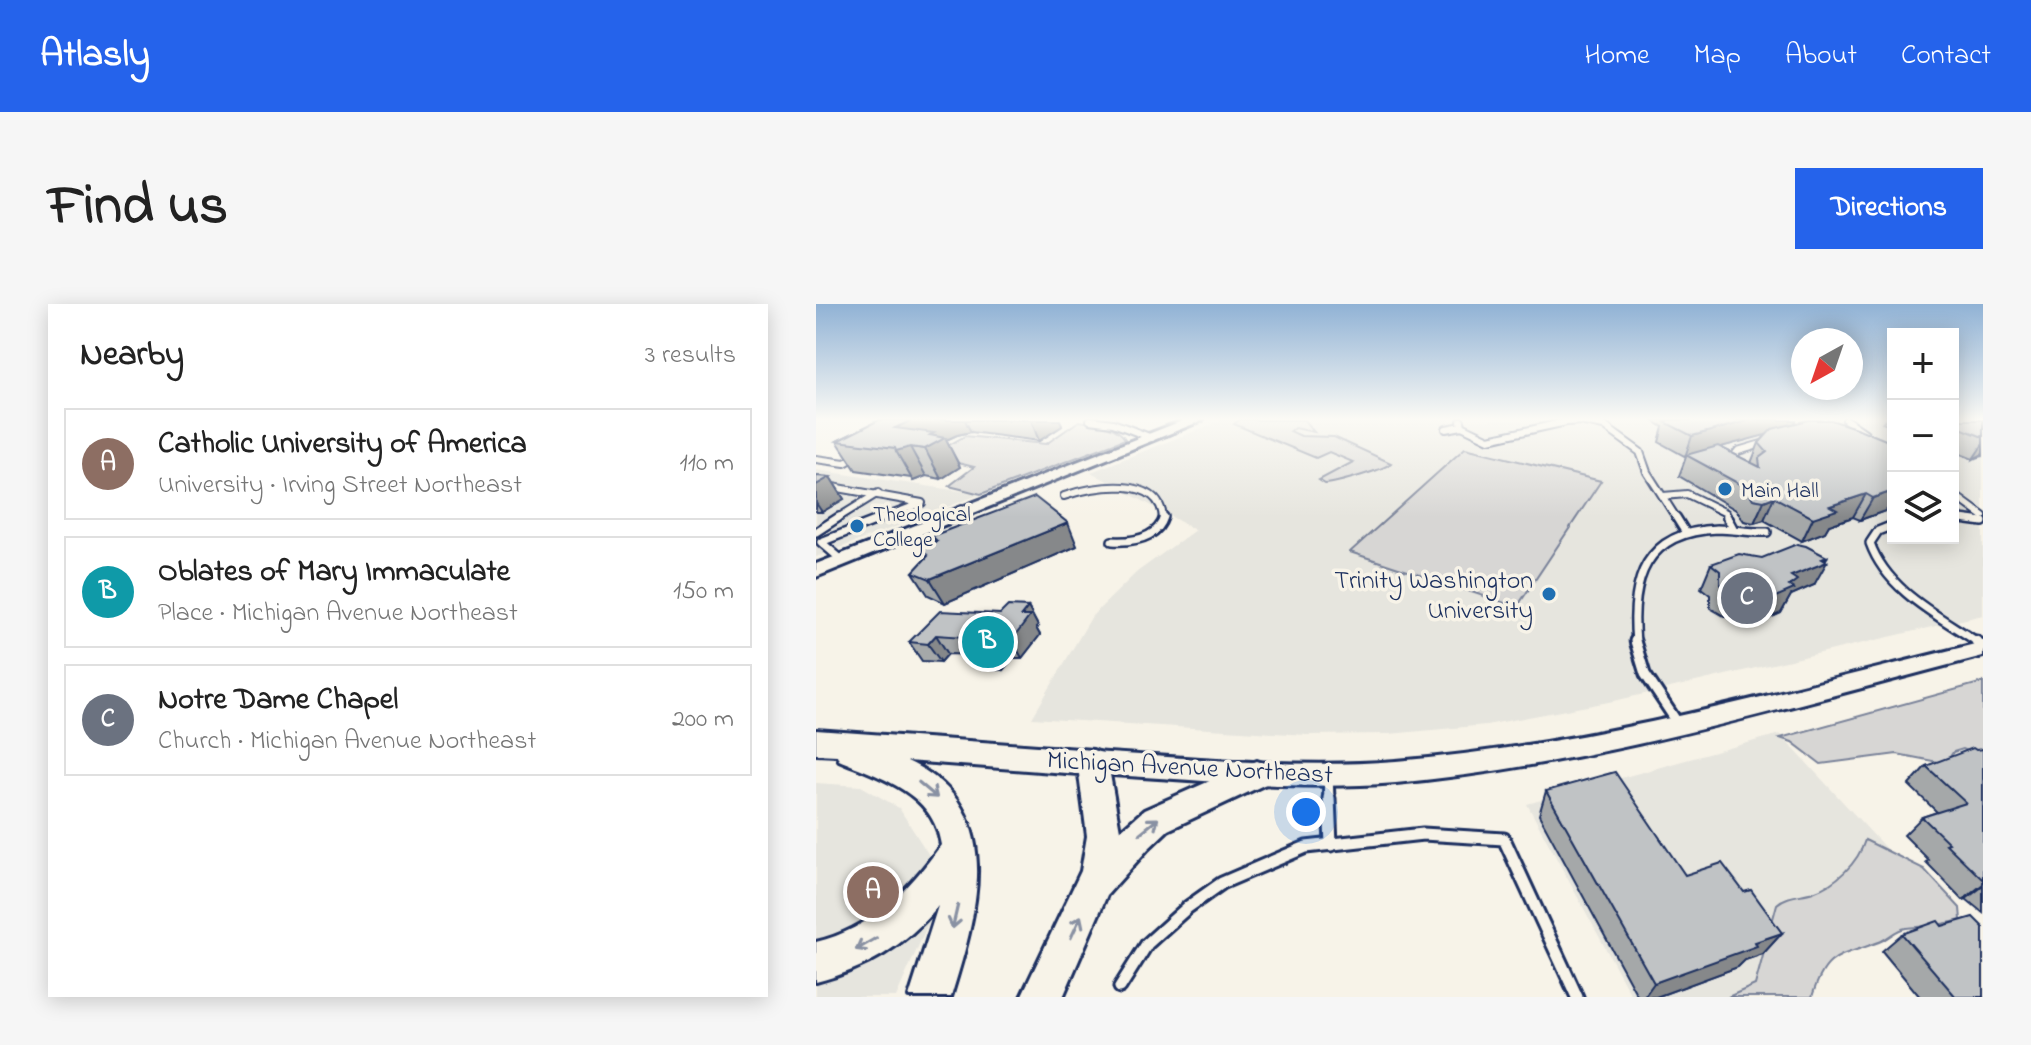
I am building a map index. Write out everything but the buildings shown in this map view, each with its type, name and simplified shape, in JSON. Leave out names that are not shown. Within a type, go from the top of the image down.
[{"type":"main road","points":[[816,571],[1119,452]]},
{"type":"main road","name":"Michigan Avenue Northeast","points":[[825,743],[1257,774],[1416,770],[1525,758],[1679,726],[1983,647]]},
{"type":"main road","points":[[825,743],[919,782],[947,811],[958,849],[961,876],[957,910],[930,997]]},
{"type":"main road","points":[[1042,997],[1096,883],[1104,836],[1093,763]]},
{"type":"main road","points":[[1096,883],[1156,820],[1185,804],[1257,774]]},
{"type":"main road","points":[[816,962],[847,954],[889,930],[928,892],[958,849]]},
{"type":"lane","points":[[1640,452],[1647,472],[1686,533]]},
{"type":"lane","points":[[1738,452],[1735,460],[1745,469]]},
{"type":"lane","points":[[816,459],[845,463],[858,456]]},
{"type":"lane","points":[[817,484],[922,503],[819,540],[843,561]]},
{"type":"lane","points":[[1064,496],[1086,488],[1108,486],[1155,497],[1163,509],[1159,529],[1143,539],[1112,541]]},
{"type":"lane","points":[[816,532],[878,493]]},
{"type":"lane","points":[[1663,496],[1687,494],[1726,513],[1727,521],[1733,528]]},
{"type":"lane","points":[[1959,499],[1983,519]]},
{"type":"lane","points":[[1959,518],[1983,519]]},
{"type":"lane","points":[[1887,527],[1878,531],[1870,543],[1872,556],[1881,569],[1894,583],[1983,647]]},
{"type":"lane","points":[[1679,726],[1638,657],[1637,590],[1655,551],[1671,537],[1733,528],[1753,534],[1767,532]]},
{"type":"lane","points":[[1328,774],[1331,845]]},
{"type":"lane","points":[[1120,987],[1147,944],[1188,907],[1222,883],[1306,847],[1423,834],[1504,839],[1577,997]]},
{"type":"shaded area","points":[[936,452],[1090,452],[981,494],[949,486],[974,467],[930,456]]},
{"type":"shaded area","name":"Trinity Washington University","points":[[1141,452],[1887,452],[1887,544],[1959,544],[1959,452],[1983,452],[1983,615],[1614,701],[1486,725],[1389,734],[1307,735],[1032,718],[1092,616],[1137,572],[1195,530],[1091,472]]},
{"type":"shaded area","points":[[1302,452],[1328,452],[1316,458]]},
{"type":"shaded area","points":[[1330,452],[1368,452],[1391,463],[1339,481],[1325,484],[1319,480],[1353,462]]},
{"type":"shaded area","points":[[1460,452],[1483,452],[1601,481],[1517,607],[1350,552]]},
{"type":"shaded area","name":"Theological College","points":[[816,470],[981,494],[816,557]]},
{"type":"shaded area","points":[[1983,682],[1983,757],[1963,749],[1953,752],[1943,763],[1897,754],[1821,764],[1792,742],[1780,738]]},
{"type":"shaded area","points":[[1780,734],[1902,866],[1775,997],[1632,997],[1527,804]]},
{"type":"shaded area","points":[[816,783],[861,786],[899,808],[932,860],[928,924],[896,997],[816,997]]},
{"type":"shaded area","points":[[1865,840],[1924,869],[1960,908],[1961,920],[1902,929],[1882,941],[1836,958],[1823,971],[1812,997],[1728,997],[1755,985],[1777,904],[1822,888],[1838,878],[1857,857]]},
{"type":"place","name":"Main Hall","points":[[1725,489]]},
{"type":"place","name":"Theological College","points":[[857,526]]},
{"type":"place","name":"Trinity Washington University","points":[[1549,594]]},
{"type":"place","name":"Notre Dame Chapel","points":[[1747,598]]},
{"type":"place","name":"Oblates of Mary Immaculate","points":[[988,642]]},
{"type":"place","name":"Catholic University of America","points":[[873,892]]}]
